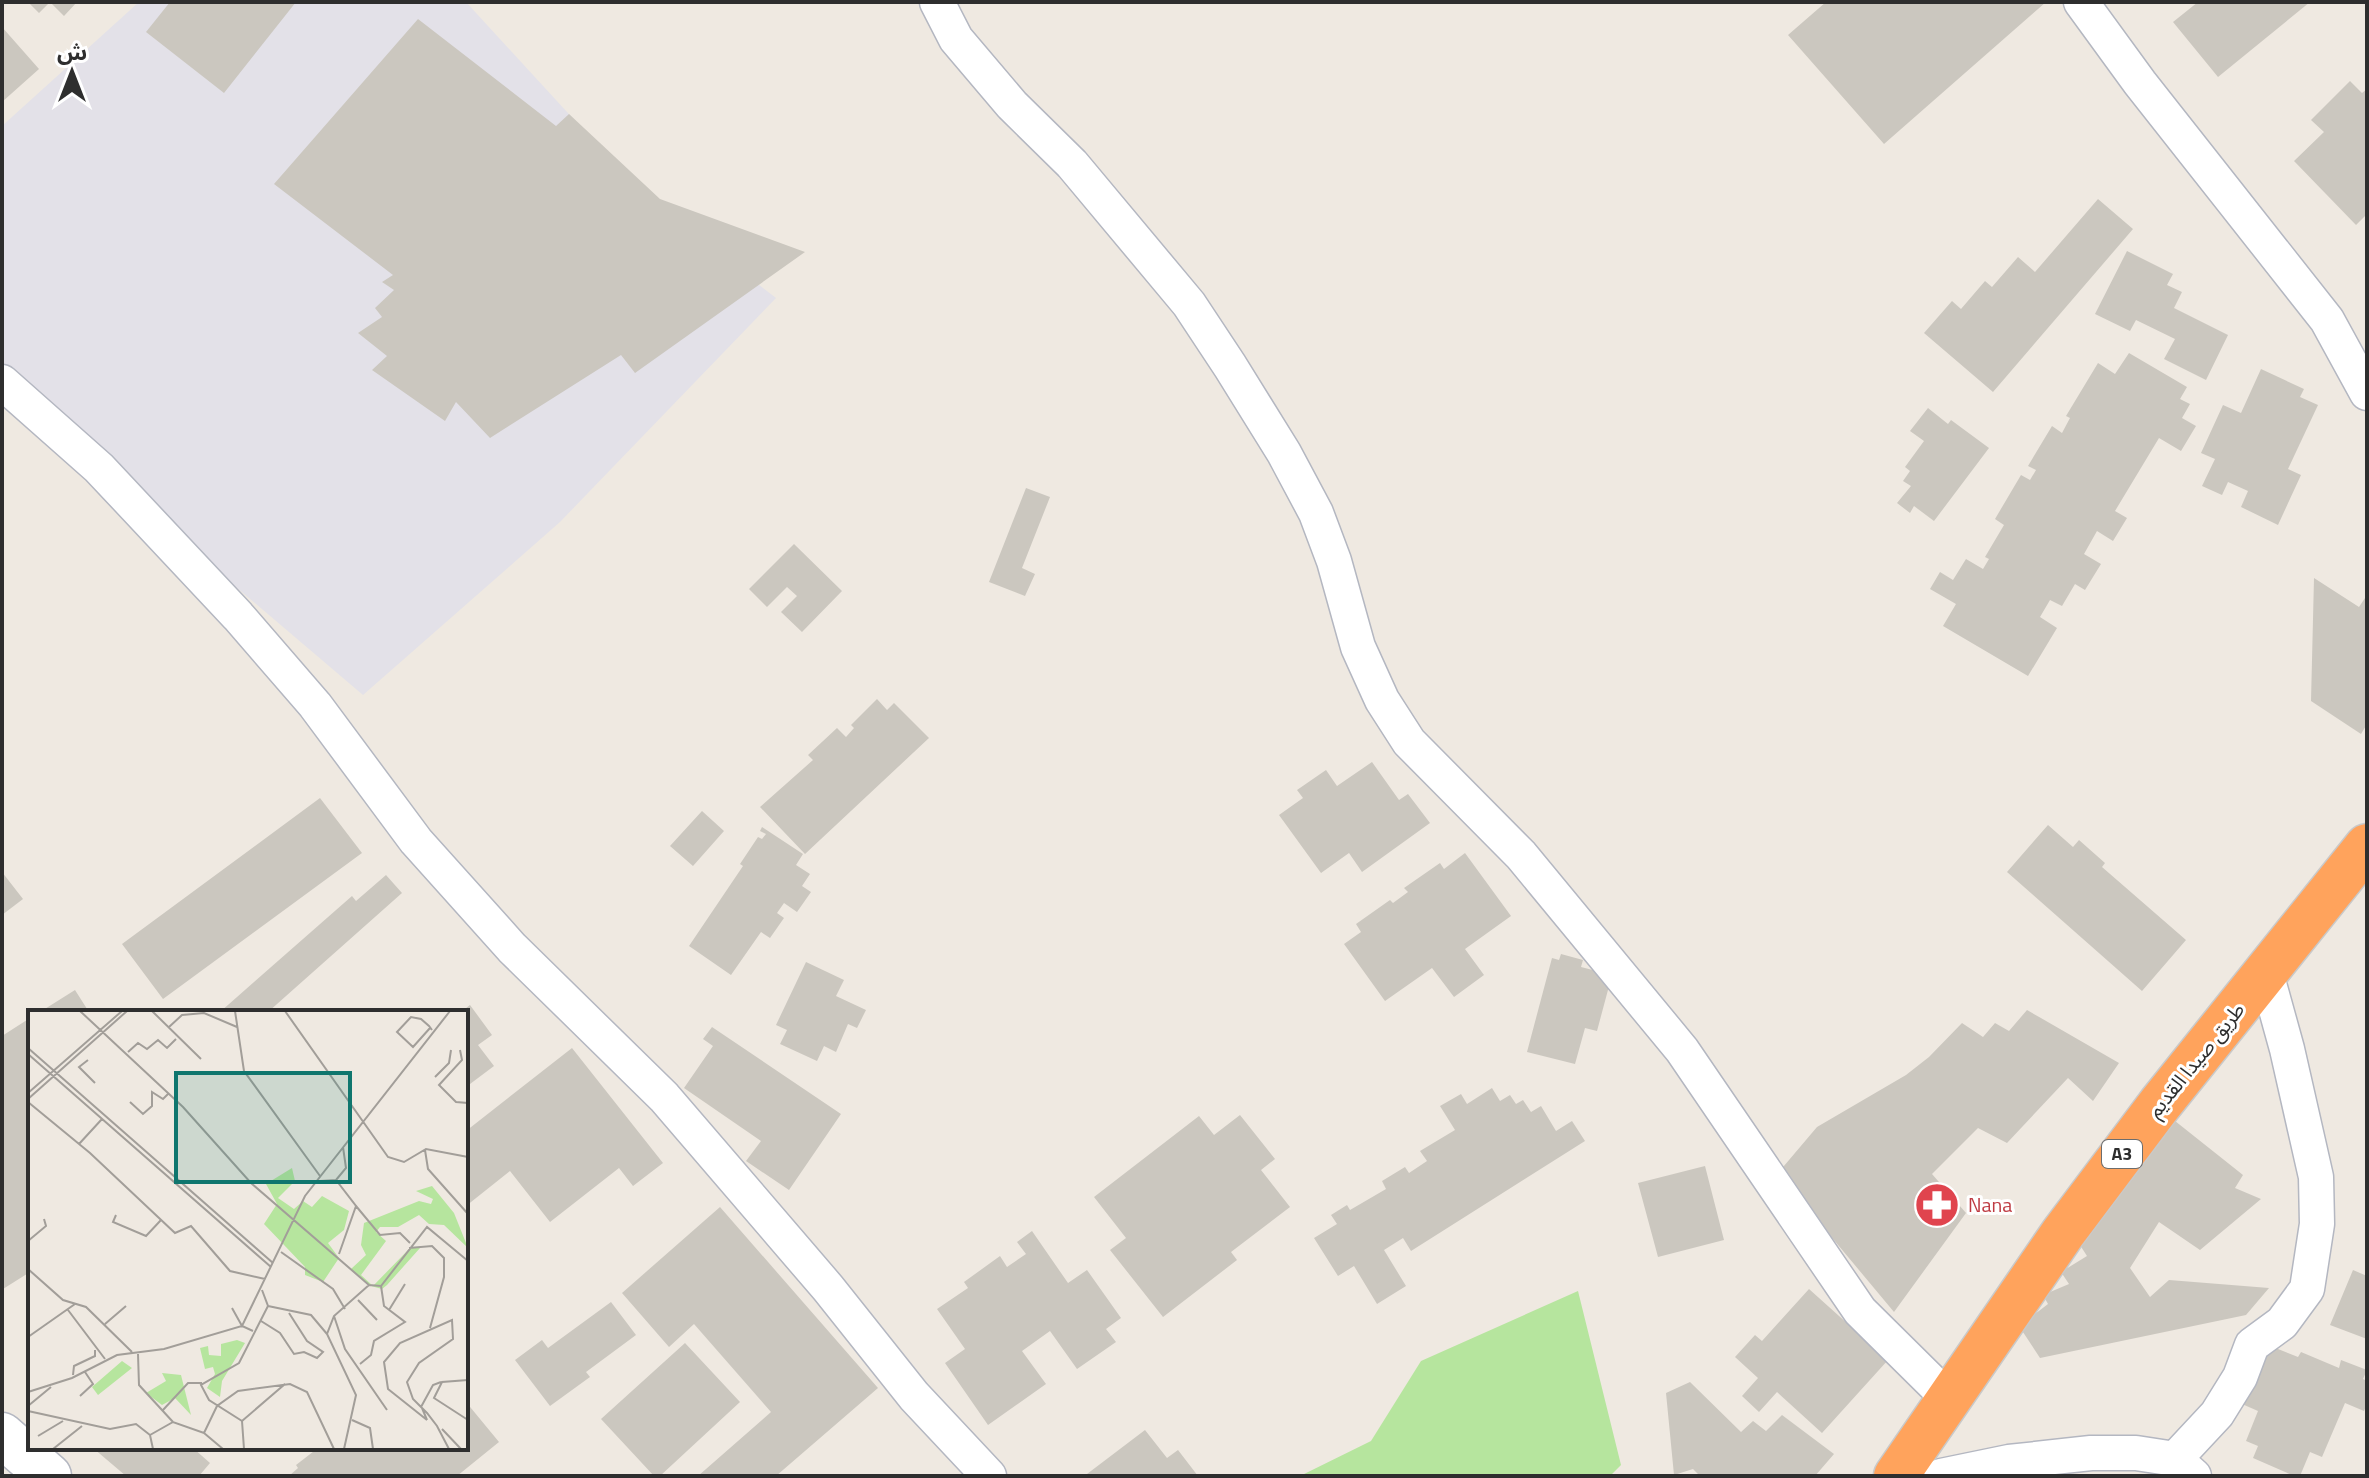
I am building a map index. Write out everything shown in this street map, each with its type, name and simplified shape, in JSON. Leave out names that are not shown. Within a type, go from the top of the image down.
[{"type":"highway","name":"طريق صيدا القديم","points":[[1896,1476],[2063,1233],[2160,1104],[2367,846]]},
{"type":"street","points":[[937,2],[956,39],[1012,105],[1072,164],[1189,304],[1230,366],[1284,453],[1316,513],[1334,561],[1358,647],[1382,700],[1409,742],[1521,855],[1682,1050],[1860,1311],[1950,1400]]},
{"type":"street","points":[[2081,2],[2140,83],[2327,320],[2367,393]]},
{"type":"street","points":[[2,382],[99,468],[238,616],[315,705],[426,851],[512,948],[664,1097],[828,1288],[914,1396],[989,1476]]},
{"type":"street","points":[[1941,1476],[2009,1462],[2091,1453],[2136,1453],[2184,1468],[2240,1377],[2252,1345],[2282,1323],[2307,1289],[2317,1224],[2316,1177],[2266,973]]},
{"type":"street","points":[[2,1435],[49,1476]]},
{"type":"shaded area","points":[[139,2],[466,2],[646,198],[776,298],[560,522],[363,695],[2,388],[2,126]]},
{"type":"green space","points":[[1578,1291],[1621,1465],[1610,1476],[1300,1476],[1371,1441],[1421,1361]]},
{"type":"building","points":[[28,2],[50,2],[39,13]]},
{"type":"building","points":[[50,2],[77,2],[64,16]]},
{"type":"building","points":[[170,2],[296,2],[224,93],[146,32]]},
{"type":"building","points":[[1826,2],[2046,2],[1884,144],[1788,35]]},
{"type":"building","points":[[2198,2],[2310,2],[2218,77],[2173,22]]},
{"type":"building","points":[[418,19],[556,126],[569,114],[660,199],[805,252],[635,373],[621,355],[490,438],[456,402],[445,421],[372,370],[387,356],[358,333],[382,317],[375,308],[394,290],[382,282],[393,275],[274,184]]},
{"type":"building","points":[[2,27],[39,69],[2,102]]},
{"type":"building","points":[[2350,81],[2362,93],[2367,89],[2367,214],[2356,225],[2294,161],[2324,132],[2311,120]]},
{"type":"building","points":[[2098,199],[2133,229],[1993,392],[1924,333],[1952,301],[1961,309],[1985,281],[1992,287],[2018,257],[2035,272]]},
{"type":"building","points":[[2127,251],[2173,274],[2167,285],[2182,292],[2174,308],[2228,335],[2206,380],[2164,359],[2175,339],[2136,320],[2130,331],[2095,314]]},
{"type":"building","points":[[2129,353],[2187,387],[2180,399],[2190,404],[2182,418],[2196,426],[2181,451],[2159,438],[2115,511],[2127,518],[2113,541],[2097,531],[2084,554],[2101,564],[2085,590],[2075,584],[2062,606],[2050,600],[2040,617],[2057,628],[2028,676],[1943,626],[1956,604],[1930,589],[1940,572],[1953,580],[1966,559],[1983,569],[1989,559],[1985,557],[2004,525],[1995,519],[2021,475],[2030,480],[2036,470],[2028,466],[2052,426],[2062,433],[2070,418],[2066,416],[2098,363],[2115,374]]},
{"type":"building","points":[[2261,369],[2304,389],[2300,397],[2318,405],[2288,469],[2301,475],[2278,525],[2241,507],[2248,491],[2228,482],[2222,495],[2202,486],[2215,459],[2201,453],[2223,405],[2241,413]]},
{"type":"building","points":[[1928,408],[1948,424],[1951,420],[1989,448],[1934,521],[1914,506],[1910,513],[1897,503],[1911,486],[1903,481],[1910,471],[1905,467],[1924,441],[1910,431]]},
{"type":"building","points":[[1026,488],[1050,497],[1022,568],[1035,574],[1025,596],[989,582]]},
{"type":"building","points":[[794,544],[842,591],[802,632],[781,612],[797,596],[787,587],[767,607],[749,589]]},
{"type":"building","points":[[2314,578],[2359,607],[2367,595],[2367,724],[2361,734],[2311,701]]},
{"type":"building","points":[[877,699],[887,710],[894,703],[929,738],[805,854],[760,807],[813,760],[808,755],[837,728],[846,737],[854,728],[851,725]]},
{"type":"building","points":[[1372,762],[1399,800],[1408,794],[1430,823],[1362,872],[1349,853],[1321,873],[1279,815],[1303,798],[1297,790],[1326,770],[1337,786]]},
{"type":"building","points":[[320,798],[362,853],[163,999],[122,944]]},
{"type":"building","points":[[702,811],[724,831],[693,866],[670,846]]},
{"type":"building","points":[[2048,825],[2073,847],[2079,840],[2105,863],[2102,867],[2186,940],[2142,991],[2007,872]]},
{"type":"building","points":[[762,827],[803,854],[796,865],[810,874],[802,886],[811,892],[797,912],[784,903],[777,913],[784,918],[770,938],[761,932],[731,975],[689,946],[743,866],[740,864],[758,837],[762,839],[766,834],[760,831]]},
{"type":"building","points":[[1465,853],[1511,916],[1465,949],[1484,975],[1454,997],[1432,968],[1385,1001],[1344,944],[1361,932],[1356,924],[1390,900],[1393,903],[1408,892],[1404,888],[1440,863],[1444,869]]},
{"type":"building","points":[[2,872],[23,899],[2,915]]},
{"type":"building","points":[[386,875],[402,893],[270,1010],[222,1010],[352,896],[356,901]]},
{"type":"building","points":[[1561,954],[1583,960],[1581,967],[1612,975],[1597,1031],[1585,1028],[1575,1064],[1527,1052],[1552,958],[1559,960]]},
{"type":"building","points":[[806,962],[844,980],[836,996],[866,1010],[857,1028],[848,1024],[836,1052],[824,1046],[817,1061],[780,1044],[787,1030],[776,1025]]},
{"type":"building","points":[[75,990],[88,1010],[43,1010]]},
{"type":"building","points":[[470,1005],[492,1035],[478,1045],[494,1066],[468,1086],[468,1010],[464,1010]]},
{"type":"building","points":[[2027,1010],[2119,1063],[2093,1101],[2068,1078],[2007,1143],[1978,1128],[1932,1174],[1966,1213],[1894,1312],[1778,1173],[1817,1127],[1906,1075],[1929,1057],[1962,1023],[1983,1037],[1995,1023],[2009,1031]]},
{"type":"building","points":[[28,1019],[28,1273],[3,1289],[2,1036]]},
{"type":"building","points":[[712,1027],[841,1114],[789,1190],[746,1161],[761,1141],[684,1088],[713,1046],[703,1039]]},
{"type":"building","points":[[572,1048],[663,1163],[633,1186],[619,1168],[550,1222],[510,1171],[468,1204],[468,1129]]},
{"type":"building","points":[[1492,1088],[1500,1101],[1510,1095],[1516,1104],[1523,1100],[1531,1112],[1541,1106],[1556,1131],[1572,1121],[1585,1141],[1411,1251],[1403,1238],[1384,1250],[1406,1286],[1377,1304],[1354,1266],[1338,1276],[1314,1238],[1337,1224],[1331,1215],[1347,1205],[1350,1210],[1386,1189],[1382,1181],[1405,1167],[1409,1173],[1427,1161],[1420,1151],[1455,1130],[1440,1106],[1461,1094],[1467,1104]]},
{"type":"building","points":[[1240,1115],[1275,1159],[1261,1170],[1290,1207],[1231,1252],[1237,1260],[1163,1317],[1110,1250],[1126,1238],[1094,1197],[1199,1116],[1214,1135]]},
{"type":"building","points":[[2170,1117],[2243,1175],[2235,1188],[2261,1199],[2200,1250],[2159,1222],[2130,1268],[2150,1297],[2169,1280],[2269,1288],[2246,1315],[2040,1358],[2019,1326],[2048,1304],[2043,1295],[2069,1284],[2061,1272],[2087,1256],[2078,1242]]},
{"type":"building","points":[[1705,1166],[1724,1240],[1658,1257],[1638,1183]]},
{"type":"building","points":[[720,1207],[878,1388],[776,1476],[698,1476],[771,1412],[694,1324],[669,1347],[622,1293]]},
{"type":"building","points":[[1032,1231],[1068,1283],[1087,1270],[1121,1318],[1106,1329],[1116,1342],[1077,1369],[1050,1331],[1022,1351],[1046,1384],[988,1425],[945,1363],[965,1349],[937,1309],[968,1288],[964,1282],[1000,1256],[1007,1267],[1026,1254],[1017,1242]]},
{"type":"building","points":[[2353,1270],[2367,1276],[2367,1339],[2330,1325]]},
{"type":"building","points":[[1809,1289],[1888,1360],[1822,1433],[1777,1392],[1759,1412],[1742,1396],[1758,1378],[1735,1357],[1755,1335],[1762,1341]]},
{"type":"building","points":[[611,1302],[636,1335],[586,1372],[590,1377],[550,1406],[515,1360],[542,1340],[548,1348]]},
{"type":"building","points":[[685,1343],[740,1402],[660,1476],[654,1476],[601,1419]]},
{"type":"building","points":[[2268,1345],[2298,1357],[2301,1352],[2339,1368],[2341,1360],[2367,1370],[2363,1379],[2367,1381],[2364,1411],[2345,1403],[2322,1457],[2310,1452],[2300,1476],[2253,1458],[2258,1446],[2246,1441],[2258,1411],[2242,1404]]},
{"type":"building","points":[[1690,1382],[1741,1432],[1753,1421],[1766,1431],[1782,1415],[1834,1454],[1815,1476],[1700,1476],[1693,1469],[1674,1475],[1666,1393]]},
{"type":"building","points":[[468,1404],[499,1442],[457,1476],[289,1476],[298,1468],[296,1465],[315,1450],[468,1450]]},
{"type":"building","points":[[1145,1430],[1167,1458],[1178,1450],[1198,1476],[1087,1474]]},
{"type":"building","points":[[95,1450],[195,1450],[210,1463],[199,1476],[126,1476]]},
{"type":"place","name":"Nana","points":[[1937,1205]]}]
